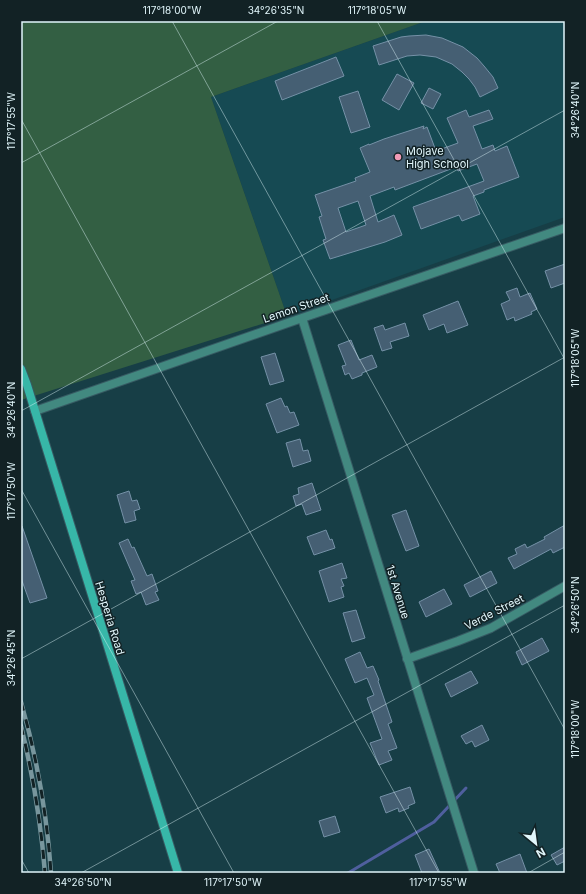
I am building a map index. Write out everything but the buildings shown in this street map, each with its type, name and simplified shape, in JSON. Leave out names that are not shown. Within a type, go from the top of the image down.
[{"type":"main road","name":"Hesperia Road","points":[[21,369],[178,873]]},
{"type":"street","name":"Lemon Street","points":[[35,411],[565,228]]},
{"type":"street","name":"1st Avenue","points":[[302,318],[474,873]]},
{"type":"street","name":"Verde Street","points":[[407,659],[491,628],[565,586]]},
{"type":"shaded area","name":"Mojave High School","points":[[426,21],[565,21],[565,217],[287,316],[211,97]]},
{"type":"green space","points":[[21,21],[426,21],[211,97],[287,316],[21,400]]},
{"type":"waterway","points":[[348,873],[434,822],[466,788]]},
{"type":"railway","points":[[21,702],[32,744],[40,787],[47,830],[51,873]]},
{"type":"railway","points":[[21,726],[36,799],[45,873]]},
{"type":"place","name":"Mojave High School","points":[[398,157]]}]
